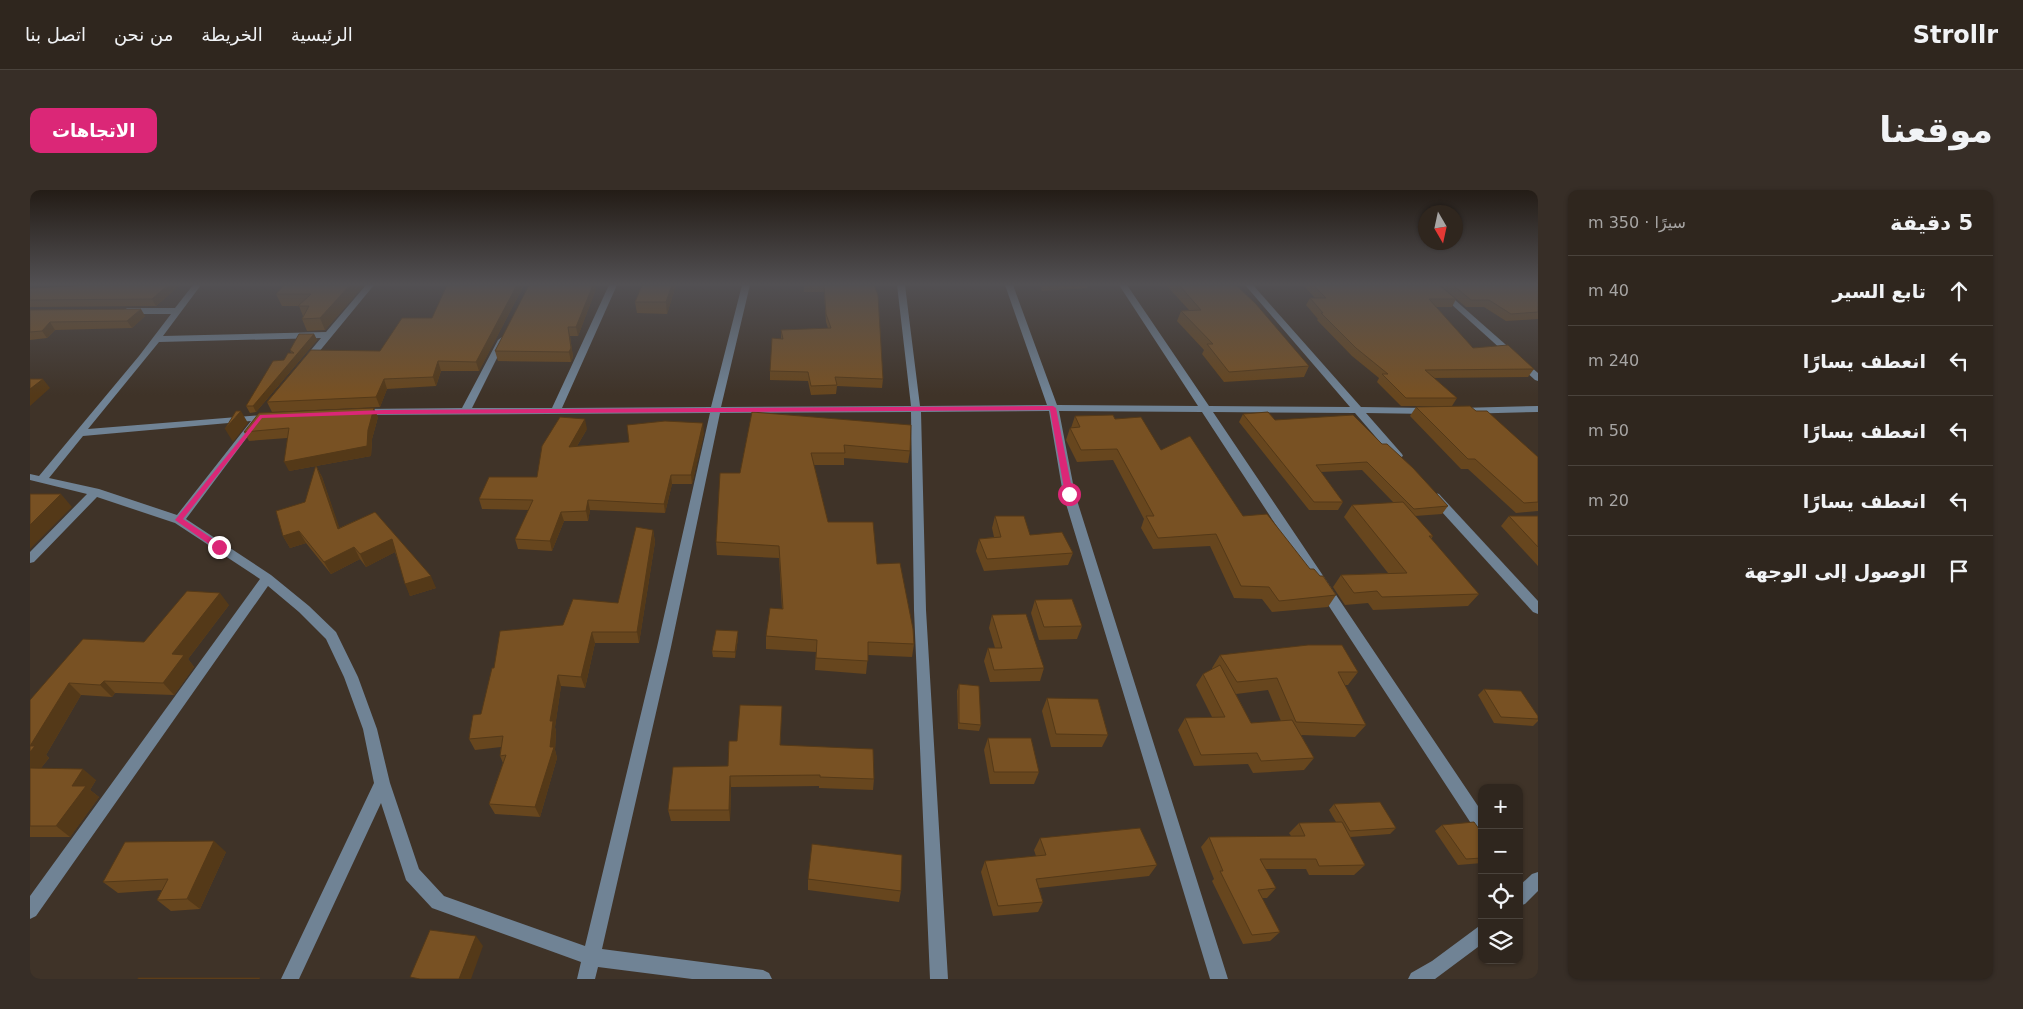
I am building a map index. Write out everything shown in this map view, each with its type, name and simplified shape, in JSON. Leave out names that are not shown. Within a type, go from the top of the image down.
[{"type":"street","points":[[36,478],[83,433],[171,322]]},
{"type":"street","points":[[298,372],[340,322]]},
{"type":"street","points":[[556,411],[596,322]]},
{"type":"street","points":[[586,979],[664,647],[715,411],[737,322]]},
{"type":"street","points":[[905,322],[916,410],[920,610],[939,979]]},
{"type":"street","points":[[1022,322],[1053,408],[1069,494],[1219,979]]},
{"type":"street","points":[[1147,322],[1478,820]]},
{"type":"street","points":[[1281,322],[1404,463]]},
{"type":"street","points":[[1475,322],[1538,378]]},
{"type":"street","points":[[466,411],[508,328]]},
{"type":"street","points":[[158,339],[329,335]]},
{"type":"street","points":[[179,520],[273,402]]},
{"type":"street","points":[[346,412],[1053,408],[1358,412],[1538,409]]},
{"type":"street","points":[[1479,411],[1494,424]]},
{"type":"street","points":[[83,433],[280,415]]},
{"type":"street","points":[[36,478],[95,492],[179,520],[267,578],[304,609],[331,636],[351,677],[370,729],[382,783],[412,874],[438,902],[591,957],[763,979]]},
{"type":"street","points":[[1424,485],[1538,609]]},
{"type":"street","points":[[30,559],[95,492]]},
{"type":"street","points":[[30,910],[267,578]]},
{"type":"street","points":[[290,979],[382,783]]},
{"type":"street","points":[[1523,890],[1538,880]]},
{"type":"street","points":[[1417,979],[1438,967],[1478,936]]},
{"type":"building","points":[[30,322],[64,322],[50,322],[42,331],[30,332]]},
{"type":"building","points":[[399,322],[497,322],[476,362],[438,361],[433,377],[384,379],[376,397],[267,402],[311,350],[380,351]]},
{"type":"building","points":[[510,322],[578,322],[576,327],[568,327],[571,348],[569,352],[495,351]]},
{"type":"building","points":[[829,322],[880,322],[883,379],[835,377],[837,385],[811,386],[808,372],[770,371],[772,338],[783,339],[781,330],[831,328]]},
{"type":"building","points":[[1191,322],[1271,322],[1309,366],[1229,372],[1207,344],[1213,344]]},
{"type":"building","points":[[1330,322],[1449,322],[1473,348],[1508,345],[1534,369],[1425,370],[1457,398],[1406,398],[1382,374],[1388,374],[1356,348]]},
{"type":"building","points":[[299,334],[314,334],[253,406],[246,406],[273,361],[284,360],[288,353],[294,353],[290,350]]},
{"type":"building","points":[[30,379],[43,379],[30,389]]},
{"type":"building","points":[[1470,406],[1476,411],[1487,411],[1538,457],[1538,502],[1524,503],[1475,459],[1468,459],[1416,407]]},
{"type":"building","points":[[374,408],[368,430],[367,446],[284,462],[289,428],[244,432],[259,413]]},
{"type":"building","points":[[236,411],[241,411],[225,429]]},
{"type":"building","points":[[752,412],[911,425],[910,451],[844,445],[845,453],[811,453],[828,522],[873,522],[877,564],[900,563],[913,629],[914,644],[868,642],[868,661],[816,658],[817,640],[766,636],[770,608],[783,609],[779,546],[716,542],[720,473],[740,473]]},
{"type":"building","points":[[1268,412],[1275,420],[1353,415],[1382,444],[1387,444],[1413,468],[1448,506],[1414,509],[1367,462],[1316,465],[1343,502],[1314,502],[1243,414]]},
{"type":"building","points":[[1113,415],[1115,419],[1141,417],[1161,450],[1190,436],[1243,516],[1267,514],[1310,569],[1314,569],[1320,576],[1323,576],[1336,595],[1279,601],[1269,587],[1241,586],[1216,534],[1158,538],[1146,516],[1154,516],[1117,449],[1081,450],[1070,428],[1080,427],[1075,416]]},
{"type":"building","points":[[560,417],[585,419],[569,447],[629,442],[627,425],[665,421],[703,423],[691,475],[671,475],[664,504],[588,500],[586,511],[561,512],[550,541],[515,539],[533,500],[479,499],[489,477],[537,477],[542,446]]},
{"type":"building","points":[[316,465],[338,529],[375,512],[431,576],[405,584],[392,539],[360,554],[354,547],[324,562],[299,531],[283,536],[276,511],[305,502]]},
{"type":"building","points":[[30,494],[61,494],[30,525]]},
{"type":"building","points":[[1403,502],[1433,536],[1429,536],[1479,594],[1382,597],[1377,591],[1354,593],[1341,575],[1407,573],[1352,505]]},
{"type":"building","points":[[995,516],[1024,516],[1030,535],[1062,532],[1073,553],[987,559],[979,539],[1001,537]]},
{"type":"building","points":[[1509,516],[1538,516],[1538,547]]},
{"type":"building","points":[[636,527],[653,530],[637,632],[592,632],[581,677],[558,675],[550,721],[553,721],[550,747],[554,747],[535,807],[489,804],[506,755],[500,756],[503,736],[469,739],[473,715],[481,714],[492,668],[494,668],[500,631],[563,625],[573,599],[618,603]]},
{"type":"building","points":[[187,591],[220,593],[172,654],[184,655],[163,683],[104,681],[100,685],[69,683],[30,746],[30,700],[83,639],[144,642]]},
{"type":"building","points":[[1072,599],[1082,626],[1044,627],[1035,600]]},
{"type":"building","points":[[1026,614],[1044,668],[994,670],[988,648],[1002,648],[992,615]]},
{"type":"building","points":[[716,630],[738,631],[735,652],[712,651]]},
{"type":"building","points":[[1308,645],[1342,645],[1358,672],[1338,672],[1366,725],[1296,722],[1277,678],[1237,682],[1220,655]]},
{"type":"building","points":[[1220,665],[1251,723],[1292,720],[1314,758],[1261,761],[1257,753],[1201,755],[1185,718],[1225,717],[1203,674]]},
{"type":"building","points":[[959,684],[979,686],[981,725],[959,723]]},
{"type":"building","points":[[1484,689],[1521,691],[1538,716],[1538,719],[1501,717]]},
{"type":"building","points":[[1047,698],[1098,699],[1108,735],[1056,734]]},
{"type":"building","points":[[740,705],[782,706],[780,745],[873,749],[874,779],[820,777],[820,775],[730,776],[729,810],[668,810],[673,767],[728,766],[729,741],[737,741]]},
{"type":"building","points":[[988,738],[1031,738],[1039,772],[994,772]]},
{"type":"building","points":[[30,768],[83,769],[72,786],[86,786],[56,826],[30,826]]},
{"type":"building","points":[[1380,802],[1396,828],[1350,831],[1334,804]]},
{"type":"building","points":[[1342,822],[1365,865],[1319,866],[1316,859],[1260,859],[1276,888],[1258,890],[1280,932],[1252,935],[1220,871],[1223,871],[1209,837],[1305,836],[1299,823]]},
{"type":"building","points":[[1474,822],[1478,828],[1478,858],[1466,859],[1442,825]]},
{"type":"building","points":[[1140,828],[1157,865],[1036,879],[1043,902],[998,906],[985,861],[1046,855],[1040,838]]},
{"type":"building","points":[[214,841],[187,899],[157,900],[168,879],[103,882],[125,842]]},
{"type":"building","points":[[812,844],[902,855],[901,891],[808,879]]},
{"type":"building","points":[[430,930],[476,936],[459,979],[420,979],[410,977]]},
{"type":"building","points":[[138,978],[260,978],[138,979]]},
{"type":"route","points":[[219,547],[179,520],[260,416],[318,413],[466,411],[1053,408],[1069,494]]}]
